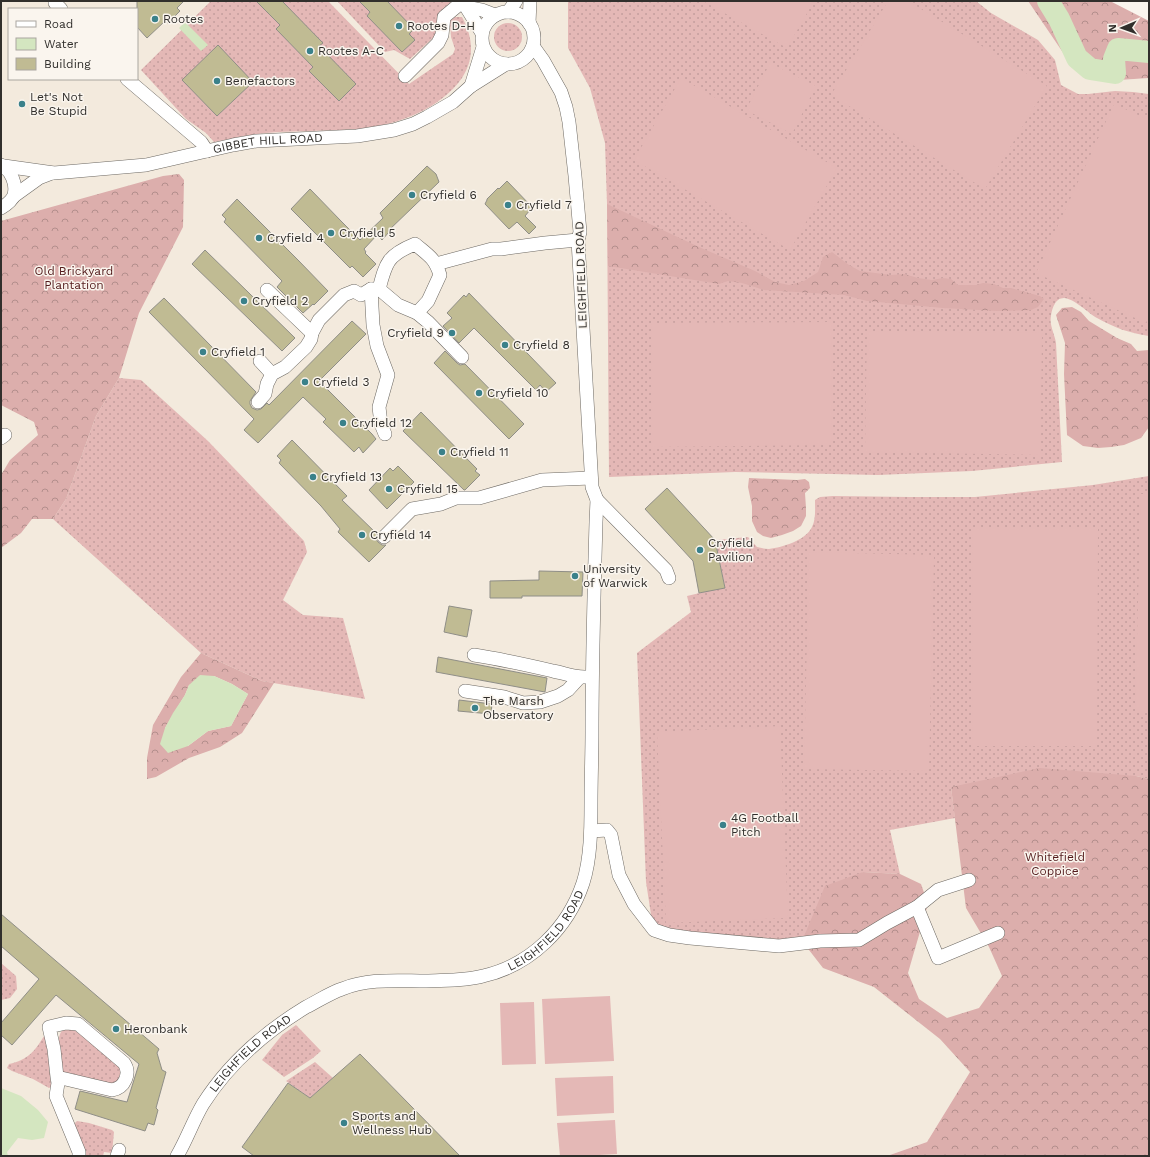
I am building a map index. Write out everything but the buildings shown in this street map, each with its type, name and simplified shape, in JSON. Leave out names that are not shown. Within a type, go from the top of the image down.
[{"type":"street","points":[[508,12],[516,1]]},
{"type":"street","points":[[529,23],[530,1]]},
{"type":"street","points":[[464,3],[495,15]]},
{"type":"street","points":[[464,3],[482,33]]},
{"type":"street","points":[[405,76],[438,43],[444,27],[444,17],[464,3]]},
{"type":"street","points":[[508,12],[516,13],[529,23],[534,38],[533,46],[525,58],[516,63],[506,64],[492,59],[487,54],[483,47],[482,33],[487,23],[495,15],[508,12]]},
{"type":"street","name":"LEIGHFIELD ROAD","points":[[178,1155],[202,1106],[229,1069],[264,1036],[294,1015],[342,989],[357,984],[372,981],[467,979],[484,976],[513,965],[541,947],[555,933],[573,907],[584,880],[588,864],[591,831],[592,676],[596,522],[598,500],[592,482],[578,240],[580,232],[569,122],[561,92],[543,60],[533,46]]},
{"type":"street","points":[[471,86],[483,47]]},
{"type":"street","name":"LEIGHFIELD ROAD","points":[[525,58],[536,63],[552,76]]},
{"type":"street","name":"GIBBET HILL ROAD","points":[[2,166],[54,173],[146,165],[256,141],[357,136],[394,130],[413,124],[427,117],[452,102],[471,86],[506,64]]},
{"type":"street","points":[[128,80],[201,142],[207,151]]},
{"type":"street","points":[[2,166],[9,172],[14,180],[14,196]]},
{"type":"street","name":"GIBBET HILL ROAD","points":[[1,208],[9,203],[14,196],[39,178],[54,173]]},
{"type":"street","points":[[436,264],[492,249],[578,240]]},
{"type":"street","points":[[385,434],[381,424],[379,407],[388,375],[377,346],[373,325],[375,289],[385,268],[393,256],[401,250],[415,244],[436,264],[440,275],[428,301],[417,313]]},
{"type":"street","points":[[375,289],[398,305],[417,313],[428,322],[462,357]]},
{"type":"street","points":[[258,402],[265,394],[267,384],[272,374],[285,367],[306,347],[320,320],[344,294],[354,291],[361,295],[375,289]]},
{"type":"street","points":[[267,290],[312,333]]},
{"type":"street","points":[[260,361],[272,374]]},
{"type":"street","points":[[384,537],[412,509],[441,504],[456,498],[479,498],[542,480],[592,482]]},
{"type":"street","points":[[598,500],[666,570],[669,578]]},
{"type":"street","points":[[474,655],[561,672],[579,678],[592,676]]},
{"type":"street","points":[[465,691],[504,697],[523,703],[540,702],[558,696],[568,690],[579,678]]},
{"type":"street","points":[[591,831],[607,830],[611,835],[619,875],[634,904],[654,930],[669,935],[690,938],[779,946],[859,940],[917,907],[938,890],[969,880]]},
{"type":"street","points":[[917,907],[938,958],[998,933]]},
{"type":"street","points":[[57,1077],[112,1090],[121,1087],[126,1077],[127,1070],[124,1063],[78,1024],[66,1023],[49,1027],[54,1049],[57,1077],[58,1083],[56,1096],[69,1125],[79,1152],[79,1156]]},
{"type":"shaded area","name":"University of Warwick","points":[[1,1],[1028,1],[1070,63],[1119,80],[1149,78],[1149,1077],[970,1072],[927,1142],[887,1156],[1,1156]]},
{"type":"shaded area","points":[[211,1],[328,1],[409,84],[453,54],[455,49],[451,37],[450,21],[455,17],[462,17],[466,25],[470,40],[471,55],[462,78],[453,89],[430,106],[404,119],[376,127],[265,133],[214,142],[206,133],[186,119],[141,70]]},
{"type":"shaded area","points":[[337,1],[451,1],[435,36],[410,59],[394,50],[385,52]]},
{"type":"shaded area","points":[[568,1],[976,1],[991,13],[1038,40],[1055,60],[1061,85],[1078,94],[1115,91],[1149,94],[1149,336],[1129,332],[1110,325],[1097,318],[1077,303],[1068,299],[1061,298],[1054,304],[1051,326],[1056,343],[1062,462],[972,471],[878,475],[735,472],[609,477],[607,204],[605,143],[590,88],[568,48]]},
{"type":"shaded area","points":[[703,1],[814,1],[787,48]]},
{"type":"shaded area","points":[[888,1],[908,1],[1047,86],[985,189],[831,95]]},
{"type":"shaded area","points":[[508,23],[518,27],[522,37],[518,47],[508,51],[498,47],[494,37],[498,27]]},
{"type":"shaded area","points":[[770,63],[816,86],[792,134],[746,110]]},
{"type":"shaded area","points":[[681,78],[837,168],[790,250],[634,160]]},
{"type":"shaded area","points":[[1114,104],[1149,120],[1149,316],[1146,323],[1036,273]]},
{"type":"shaded area","points":[[831,322],[832,445],[652,447],[651,323]]},
{"type":"shaded area","points":[[867,331],[1042,333],[1040,455],[865,452]]},
{"type":"shaded area","points":[[119,378],[141,380],[208,441],[304,541],[307,552],[283,600],[303,615],[343,618],[365,699],[262,681],[201,653],[53,519],[66,499],[96,416]]},
{"type":"shaded area","points":[[1149,476],[1149,779],[1136,776],[951,787],[955,818],[890,830],[900,874],[863,872],[802,941],[657,929],[652,921],[646,882],[637,653],[691,612],[687,596],[725,587],[715,540],[748,537],[757,547],[768,549],[781,547],[799,540],[809,532],[812,527],[815,517],[815,500],[820,497],[975,497],[1093,485]]},
{"type":"shaded area","points":[[1141,494],[1149,494],[1149,711],[1135,711]]},
{"type":"shaded area","points":[[973,529],[1098,529],[1097,746],[972,746]]},
{"type":"shaded area","points":[[809,552],[934,555],[929,771],[804,769]]},
{"type":"shaded area","name":"4G Football Pitch","points":[[780,726],[788,918],[666,923],[657,732]]},
{"type":"shaded area","points":[[1,963],[16,976],[17,989],[10,998],[1,1000]]},
{"type":"shaded area","points":[[610,996],[614,1061],[545,1064],[542,999]]},
{"type":"shaded area","points":[[534,1002],[536,1064],[502,1065],[500,1003]]},
{"type":"shaded area","points":[[296,1025],[321,1051],[284,1077],[262,1060],[282,1035]]},
{"type":"shaded area","points":[[72,1028],[122,1067],[117,1085],[65,1074],[61,1071],[59,1037],[63,1030]]},
{"type":"shaded area","points":[[46,1035],[50,1062],[51,1087],[49,1088],[33,1079],[7,1068],[9,1064],[21,1060],[30,1054]]},
{"type":"shaded area","points":[[315,1062],[333,1078],[310,1098],[286,1081]]},
{"type":"shaded area","points":[[613,1076],[614,1113],[557,1116],[555,1078]]},
{"type":"shaded area","points":[[615,1120],[617,1154],[560,1156],[557,1123]]},
{"type":"shaded area","points":[[77,1121],[112,1130],[114,1132],[112,1153],[104,1152],[103,1156],[85,1156],[74,1126]]},
{"type":"green space","points":[[1028,1],[1110,1],[1149,21],[1149,78],[1119,80],[1089,77],[1070,63]]},
{"type":"green space","name":"Old Brickyard Plantation","points":[[179,174],[184,180],[183,227],[139,313],[119,378],[96,416],[66,499],[53,519],[32,519],[21,533],[1,548],[1,475],[10,460],[38,435],[34,422],[1,405],[1,221],[163,176]]},
{"type":"green space","points":[[607,204],[699,247],[755,271],[775,282],[789,285],[804,281],[818,272],[823,257],[832,252],[849,265],[860,271],[891,275],[904,274],[932,280],[943,278],[951,279],[958,285],[976,285],[983,283],[994,284],[1003,288],[1011,288],[1040,296],[1044,299],[1038,307],[1031,310],[997,311],[943,308],[867,301],[844,295],[764,290],[742,283],[728,281],[719,284],[608,266]]},
{"type":"green space","points":[[1072,307],[1081,312],[1089,321],[1117,338],[1131,344],[1137,351],[1149,350],[1149,427],[1141,438],[1124,445],[1098,448],[1083,446],[1067,435],[1064,374],[1065,343],[1056,315],[1062,308]]},
{"type":"green space","points":[[749,478],[805,479],[809,482],[810,488],[805,493],[806,516],[801,526],[793,531],[771,538],[763,536],[757,532],[752,521],[752,506],[748,487]]},
{"type":"green space","points":[[201,653],[262,681],[274,683],[242,733],[220,747],[189,758],[156,777],[147,779],[147,758],[153,725],[181,677]],"holes":[[[214,676],[232,684],[248,694],[231,726],[208,731],[188,746],[165,728],[185,695],[189,685]]]},
{"type":"green space","name":"Whitefield Coppice","points":[[1040,768],[1136,776],[1149,779],[1149,1156],[887,1156],[927,1142],[970,1072],[940,1039],[874,987],[823,968],[802,941],[825,886],[863,872],[900,874],[921,884],[928,904],[908,973],[919,999],[947,1018],[979,1008],[1002,976],[989,947],[966,908],[951,787]]},
{"type":"water","points":[[185,22],[208,45],[201,51],[179,28]]},
{"type":"water","points":[[200,675],[214,676],[232,684],[248,694],[231,726],[208,731],[188,746],[168,753],[160,744],[165,728],[185,695],[189,685]]},
{"type":"water","points":[[1,1088],[21,1096],[38,1110],[48,1122],[44,1138],[32,1140],[18,1138],[7,1152],[8,1156],[1,1156]]},
{"type":"waterway","points":[[1048,1],[1059,19],[1077,58],[1090,69],[1115,73],[1114,59],[1118,49],[1149,52]]},
{"type":"place","name":"Rootes","points":[[155,19]]},
{"type":"place","name":"Rootes D-H","points":[[399,26]]},
{"type":"place","name":"Rootes A-C","points":[[310,51]]},
{"type":"place","name":"Benefactors","points":[[217,81]]},
{"type":"place","name":"Let's Not Be Stupid","points":[[22,104]]},
{"type":"place","name":"Cryfield 6","points":[[412,195]]},
{"type":"place","name":"Cryfield 7","points":[[508,205]]},
{"type":"place","name":"Cryfield 5","points":[[331,233]]},
{"type":"place","name":"Cryfield 4","points":[[259,238]]},
{"type":"place","name":"Cryfield 2","points":[[244,301]]},
{"type":"place","name":"Cryfield 9","points":[[452,333]]},
{"type":"place","name":"Cryfield 8","points":[[505,345]]},
{"type":"place","name":"Cryfield 1","points":[[203,352]]},
{"type":"place","name":"Cryfield 3","points":[[305,382]]},
{"type":"place","name":"Cryfield 10","points":[[479,393]]},
{"type":"place","name":"Cryfield 12","points":[[343,423]]},
{"type":"place","name":"Cryfield 11","points":[[442,452]]},
{"type":"place","name":"Cryfield 13","points":[[313,477]]},
{"type":"place","name":"Cryfield 15","points":[[389,489]]},
{"type":"place","name":"Cryfield 14","points":[[362,535]]},
{"type":"place","name":"Cryfield Pavilion","points":[[700,550]]},
{"type":"place","name":"University of Warwick","points":[[575,576]]},
{"type":"place","name":"The Marsh Observatory","points":[[475,708]]},
{"type":"place","name":"4G Football Pitch","points":[[723,825]]},
{"type":"place","name":"Heronbank","points":[[116,1029]]},
{"type":"place","name":"Sports and Wellness Hub","points":[[344,1123]]}]
